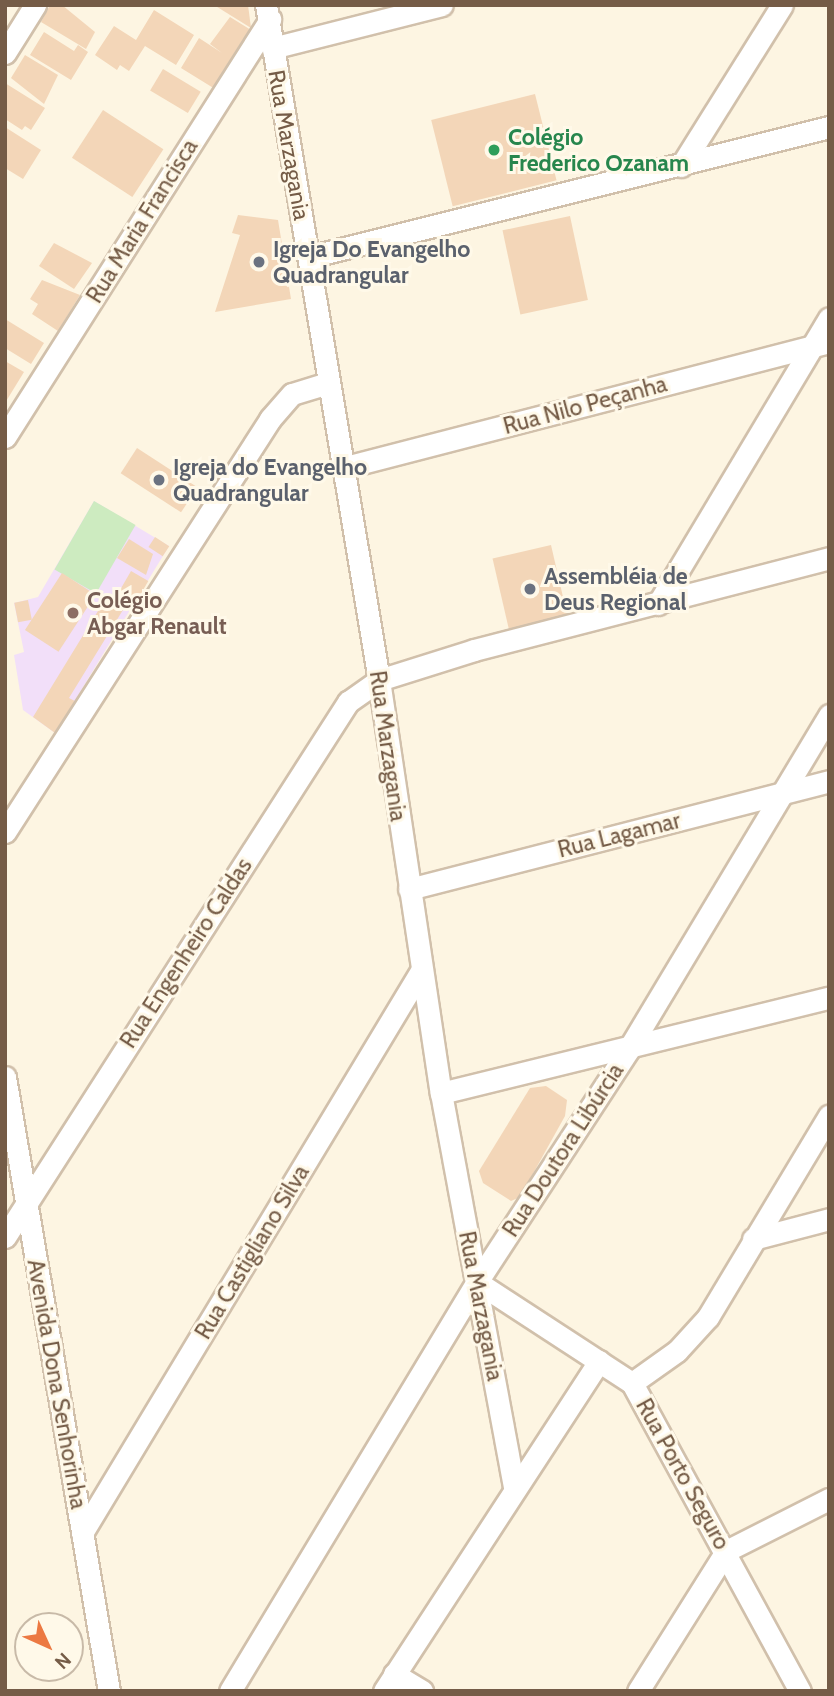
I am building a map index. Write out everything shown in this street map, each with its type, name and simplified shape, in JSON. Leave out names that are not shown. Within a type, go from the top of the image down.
[{"type":"street","points":[[5,53],[35,5]]},
{"type":"street","points":[[272,48],[442,5]]},
{"type":"street","points":[[681,166],[782,5]]},
{"type":"street","name":"Rua Marzagania","points":[[271,11],[272,48],[379,680],[441,1093],[514,1487]]},
{"type":"street","name":"Rua Maria Francisca","points":[[5,437],[271,11]]},
{"type":"street","points":[[309,257],[829,127]]},
{"type":"street","points":[[658,604],[820,344],[829,318]]},
{"type":"street","name":"Rua Nilo Peçanha","points":[[342,468],[820,344]]},
{"type":"street","points":[[5,832],[270,419],[292,394],[328,383]]},
{"type":"street","name":"Rua Engenheiro Caldas","points":[[5,1237],[348,702],[379,680],[474,650],[829,558]]},
{"type":"street","name":"Rua Doutora Libúrcia","points":[[230,1691],[477,1282],[628,1050],[778,793],[829,715]]},
{"type":"street","name":"Rua Lagamar","points":[[409,889],[829,781]]},
{"type":"street","name":"Rua Castigliano Silva","points":[[82,1533],[421,971]]},
{"type":"street","points":[[441,1093],[628,1050],[829,998]]},
{"type":"street","name":"Avenida Dona Senhorinha","points":[[5,1077],[109,1691]]},
{"type":"street","points":[[632,1383],[692,1337],[829,1115]]},
{"type":"street","points":[[753,1240],[829,1219]]},
{"type":"street","name":"Rua Porto Seguro","points":[[477,1282],[632,1383],[726,1550],[800,1691]]},
{"type":"street","points":[[422,1691],[389,1683],[514,1487],[599,1361]]},
{"type":"street","points":[[638,1691],[726,1550],[829,1499]]},
{"type":"shaded area","name":"Colégio Abgar Renault","points":[[94,501],[169,546],[55,733],[23,710],[14,655],[24,652],[14,603],[38,597]]},
{"type":"green space","points":[[94,501],[136,525],[96,593],[55,569]]},
{"type":"building","points":[[50,5],[62,5],[95,32],[86,49],[41,22]]},
{"type":"building","points":[[214,5],[248,5],[251,28]]},
{"type":"building","points":[[154,10],[194,35],[176,65],[145,46],[129,71],[120,65],[117,70],[95,55],[114,26],[136,40]]},
{"type":"building","points":[[230,17],[251,30],[215,89],[181,68],[199,38],[222,53],[210,44]]},
{"type":"building","points":[[44,32],[74,51],[78,45],[88,52],[71,80],[30,55]]},
{"type":"building","points":[[25,55],[58,75],[44,104],[11,78]]},
{"type":"building","points":[[163,69],[201,92],[188,113],[150,90]]},
{"type":"building","points":[[5,83],[45,108],[31,130],[25,126],[22,130],[5,119]]},
{"type":"building","name":"Colégio Frederico Ozanam","points":[[535,94],[557,180],[453,206],[431,120]]},
{"type":"building","points":[[103,110],[163,149],[132,197],[72,158]]},
{"type":"building","points":[[5,127],[41,150],[23,179],[5,168]]},
{"type":"building","name":"Igreja Do Evangelho Quadrangular","points":[[238,215],[278,220],[291,299],[215,312],[240,235],[232,233]]},
{"type":"building","name":"Colégio Frederico Ozanam","points":[[570,216],[588,300],[520,314],[503,230]]},
{"type":"building","points":[[54,243],[92,263],[74,289],[39,266]]},
{"type":"building","points":[[42,280],[80,295],[58,331],[32,314],[38,304],[30,299]]},
{"type":"building","points":[[5,319],[44,343],[31,364],[5,348]]},
{"type":"building","points":[[5,361],[24,372],[5,403]]},
{"type":"building","name":"Igreja do Evangelho Quadrangular","points":[[137,448],[197,487],[181,512],[121,473]]},
{"type":"building","points":[[155,537],[169,546],[163,556],[148,547]]},
{"type":"building","points":[[129,539],[153,554],[146,575],[117,558]]},
{"type":"building","name":"Assembléia de Deus Regional","points":[[551,545],[568,617],[509,631],[493,558]]},
{"type":"building","points":[[131,571],[148,581],[135,604],[118,594]]},
{"type":"building","points":[[62,573],[96,595],[59,652],[25,630]]},
{"type":"building","points":[[109,593],[126,605],[69,698],[75,701],[55,733],[33,717]]},
{"type":"building","points":[[28,600],[32,620],[18,622],[14,603]]},
{"type":"building","points":[[546,1086],[567,1100],[565,1116],[520,1197],[511,1201],[483,1183],[479,1171],[530,1088]]},
{"type":"place","name":"Colégio Frederico Ozanam","points":[[494,150]]},
{"type":"place","name":"Igreja Do Evangelho Quadrangular","points":[[259,262]]},
{"type":"place","name":"Igreja do Evangelho Quadrangular","points":[[159,480]]},
{"type":"place","name":"Assembléia de Deus Regional","points":[[530,589]]},
{"type":"place","name":"Colégio Abgar Renault","points":[[73,613]]}]
